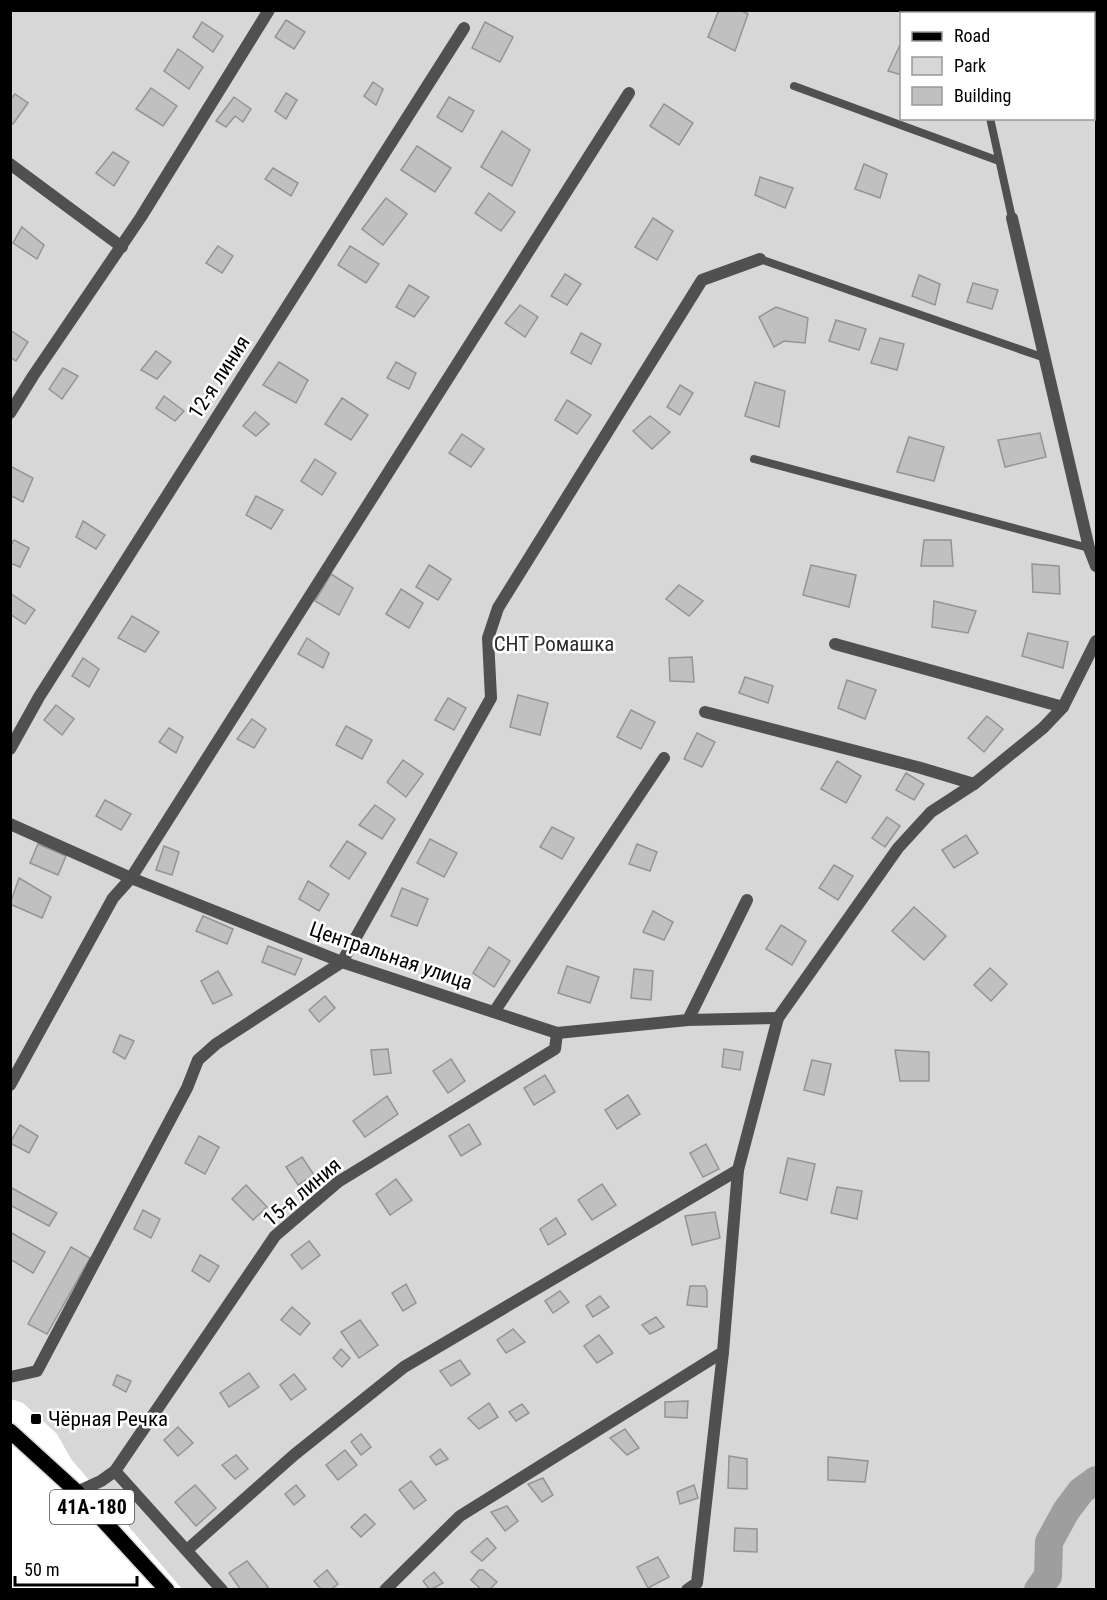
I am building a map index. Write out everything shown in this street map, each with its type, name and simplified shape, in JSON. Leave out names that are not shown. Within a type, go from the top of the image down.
[{"type":"main road","name":"41А-180","points":[[10,1431],[77,1492],[167,1590]]},
{"type":"street","points":[[10,413],[122,247],[269,10]]},
{"type":"street","name":"12-я линия","points":[[10,749],[39,697],[464,28]]},
{"type":"street","points":[[10,1085],[113,898],[131,878],[629,93]]},
{"type":"street","points":[[10,164],[122,247]]},
{"type":"street","points":[[1012,218],[1089,548],[1096,566]]},
{"type":"street","points":[[10,1377],[37,1371],[187,1088],[198,1060],[216,1044],[342,962],[491,698],[488,638],[498,608],[702,280],[760,259]]},
{"type":"street","points":[[687,1590],[697,1583],[723,1352],[738,1170],[778,1018],[898,848],[931,812],[974,784],[1043,728],[1063,707],[1096,641]]},
{"type":"street","points":[[835,644],[1063,707]]},
{"type":"street","points":[[705,712],[974,784]]},
{"type":"street","points":[[494,1012],[664,758]]},
{"type":"street","name":"Центральная улица","points":[[10,824],[131,878],[342,962],[557,1033],[688,1020],[778,1018]]},
{"type":"street","points":[[688,1020],[747,900]]},
{"type":"street","name":"15-я линия","points":[[77,1492],[101,1481],[115,1471],[275,1236],[338,1182],[555,1049],[557,1033]]},
{"type":"street","points":[[187,1550],[294,1455],[404,1366],[738,1170]]},
{"type":"street","points":[[385,1590],[460,1516],[723,1352]]},
{"type":"street","points":[[115,1471],[222,1590]]},
{"type":"lane","points":[[794,86],[999,161]]},
{"type":"lane","points":[[990,120],[1012,218]]},
{"type":"lane","points":[[760,259],[1045,358]]},
{"type":"lane","points":[[754,459],[1089,548]]},
{"type":"green space","name":"СНТ Ромашка","points":[[10,11],[1096,11],[1096,1589],[182,1589],[71,1459],[57,1434],[23,1403],[11,1399]]},
{"type":"building","points":[[719,10],[740,10],[748,14],[735,51],[708,37]]},
{"type":"building","points":[[286,20],[305,32],[294,49],[275,37]]},
{"type":"building","points":[[202,22],[223,36],[213,52],[193,37]]},
{"type":"building","points":[[485,22],[513,37],[500,62],[472,48]]},
{"type":"building","points":[[900,45],[900,74],[888,71]]},
{"type":"building","points":[[178,49],[203,67],[189,89],[164,71]]},
{"type":"building","points":[[373,82],[383,89],[376,105],[364,96]]},
{"type":"building","points":[[151,88],[177,106],[163,126],[136,109]]},
{"type":"building","points":[[286,93],[297,100],[286,119],[275,111]]},
{"type":"building","points":[[15,94],[28,103],[13,124],[10,122],[10,100]]},
{"type":"building","points":[[234,97],[251,109],[243,122],[235,116],[226,127],[216,121]]},
{"type":"building","points":[[449,97],[474,111],[462,132],[437,117]]},
{"type":"building","points":[[664,104],[693,123],[679,145],[650,126]]},
{"type":"building","points":[[502,131],[530,150],[512,186],[481,167]]},
{"type":"building","points":[[417,146],[451,168],[435,192],[401,170]]},
{"type":"building","points":[[113,152],[129,162],[114,186],[96,173]]},
{"type":"building","points":[[864,164],[887,174],[880,198],[855,189]]},
{"type":"building","points":[[273,168],[298,183],[291,196],[265,179]]},
{"type":"building","points":[[760,177],[793,188],[785,208],[755,195]]},
{"type":"building","points":[[489,193],[515,212],[501,231],[475,213]]},
{"type":"building","points":[[386,198],[407,214],[383,245],[362,229]]},
{"type":"building","points":[[653,218],[673,231],[657,260],[635,247]]},
{"type":"building","points":[[22,227],[44,245],[37,259],[13,243]]},
{"type":"building","points":[[218,246],[233,256],[222,273],[206,263]]},
{"type":"building","points":[[350,246],[379,264],[366,283],[338,265]]},
{"type":"building","points":[[565,274],[581,284],[567,305],[551,296]]},
{"type":"building","points":[[919,275],[940,284],[935,305],[912,296]]},
{"type":"building","points":[[973,283],[998,290],[992,309],[967,302]]},
{"type":"building","points":[[409,285],[429,297],[414,317],[396,307]]},
{"type":"building","points":[[520,305],[538,317],[525,337],[505,323]]},
{"type":"building","points":[[776,307],[808,318],[805,343],[784,341],[774,347],[759,317]]},
{"type":"building","points":[[836,320],[866,329],[859,350],[829,341]]},
{"type":"building","points":[[10,330],[28,342],[16,361],[10,357]]},
{"type":"building","points":[[581,333],[601,344],[591,364],[571,353]]},
{"type":"building","points":[[880,338],[904,344],[897,370],[871,363]]},
{"type":"building","points":[[156,351],[171,362],[157,379],[141,370]]},
{"type":"building","points":[[279,362],[308,380],[296,403],[263,385]]},
{"type":"building","points":[[396,362],[416,373],[409,389],[387,378]]},
{"type":"building","points":[[63,368],[78,376],[62,399],[49,389]]},
{"type":"building","points":[[755,382],[785,391],[779,427],[745,416]]},
{"type":"building","points":[[680,385],[693,393],[680,415],[667,407]]},
{"type":"building","points":[[164,396],[184,411],[175,421],[156,408]]},
{"type":"building","points":[[342,398],[368,415],[351,440],[325,424]]},
{"type":"building","points":[[567,400],[591,415],[577,434],[555,420]]},
{"type":"building","points":[[255,412],[269,424],[256,436],[243,426]]},
{"type":"building","points":[[650,416],[670,432],[652,449],[633,431]]},
{"type":"building","points":[[1040,433],[1046,457],[1005,467],[998,440]]},
{"type":"building","points":[[462,434],[484,449],[471,467],[449,453]]},
{"type":"building","points":[[909,437],[944,447],[934,481],[897,472]]},
{"type":"building","points":[[315,459],[336,473],[322,495],[301,481]]},
{"type":"building","points":[[10,466],[33,478],[23,502],[10,495]]},
{"type":"building","points":[[256,496],[283,510],[271,529],[246,515]]},
{"type":"building","points":[[83,521],[105,535],[96,549],[76,537]]},
{"type":"building","points":[[14,540],[29,548],[20,567],[10,563],[10,547]]},
{"type":"building","points":[[924,540],[951,540],[953,566],[921,566]]},
{"type":"building","points":[[1032,564],[1059,566],[1060,594],[1033,592]]},
{"type":"building","points":[[429,565],[451,579],[438,600],[416,587]]},
{"type":"building","points":[[811,565],[856,575],[849,607],[803,595]]},
{"type":"building","points":[[331,574],[353,588],[339,615],[315,601]]},
{"type":"building","points":[[679,585],[703,601],[689,616],[666,599]]},
{"type":"building","points":[[401,589],[423,603],[409,628],[386,614]]},
{"type":"building","points":[[10,593],[35,610],[25,624],[10,614]]},
{"type":"building","points":[[934,601],[976,611],[968,633],[932,627]]},
{"type":"building","points":[[132,616],[159,632],[145,652],[118,638]]},
{"type":"building","points":[[1028,633],[1068,642],[1063,668],[1022,656]]},
{"type":"building","points":[[307,638],[329,653],[323,668],[298,654]]},
{"type":"building","points":[[692,657],[694,682],[670,681],[669,658]]},
{"type":"building","points":[[83,658],[99,669],[89,687],[72,676]]},
{"type":"building","points":[[745,677],[773,686],[768,703],[739,693]]},
{"type":"building","points":[[847,680],[876,690],[865,719],[838,708]]},
{"type":"building","points":[[518,695],[548,703],[540,735],[510,727]]},
{"type":"building","points":[[448,698],[466,708],[454,730],[435,720]]},
{"type":"building","points":[[56,705],[74,719],[62,735],[44,720]]},
{"type":"building","points":[[631,710],[655,722],[641,749],[617,737]]},
{"type":"building","points":[[987,716],[1003,729],[984,752],[968,738]]},
{"type":"building","points":[[252,719],[266,729],[254,748],[237,739]]},
{"type":"building","points":[[346,726],[372,740],[362,759],[336,745]]},
{"type":"building","points":[[169,728],[183,737],[176,753],[159,742]]},
{"type":"building","points":[[697,733],[715,742],[702,767],[684,759]]},
{"type":"building","points":[[403,760],[423,774],[406,797],[387,782]]},
{"type":"building","points":[[837,761],[861,776],[846,803],[821,789]]},
{"type":"building","points":[[906,773],[924,784],[914,800],[896,790]]},
{"type":"building","points":[[105,800],[131,814],[121,830],[96,816]]},
{"type":"building","points":[[375,805],[395,819],[382,839],[359,825]]},
{"type":"building","points":[[887,817],[900,826],[885,847],[872,838]]},
{"type":"building","points":[[552,827],[574,838],[562,859],[540,847]]},
{"type":"building","points":[[966,835],[978,853],[954,868],[942,850]]},
{"type":"building","points":[[430,839],[457,853],[444,877],[417,863]]},
{"type":"building","points":[[347,841],[366,853],[349,879],[330,866]]},
{"type":"building","points":[[38,844],[66,856],[58,875],[30,863]]},
{"type":"building","points":[[637,844],[657,852],[650,871],[629,864]]},
{"type":"building","points":[[164,846],[179,852],[172,875],[156,870]]},
{"type":"building","points":[[834,865],[853,876],[838,900],[819,888]]},
{"type":"building","points":[[19,878],[51,897],[42,918],[10,904]]},
{"type":"building","points":[[308,881],[329,894],[319,911],[299,899]]},
{"type":"building","points":[[402,888],[428,899],[417,926],[391,916]]},
{"type":"building","points":[[914,907],[946,936],[924,960],[892,931]]},
{"type":"building","points":[[653,911],[673,922],[664,940],[643,932]]},
{"type":"building","points":[[203,916],[233,929],[227,944],[196,931]]},
{"type":"building","points":[[781,925],[806,941],[792,965],[766,949]]},
{"type":"building","points":[[268,946],[302,959],[295,975],[262,962]]},
{"type":"building","points":[[489,947],[510,961],[494,987],[473,973]]},
{"type":"building","points":[[567,966],[599,977],[590,1003],[558,993]]},
{"type":"building","points":[[990,968],[1007,984],[991,1001],[974,985]]},
{"type":"building","points":[[634,969],[653,971],[651,1000],[631,998]]},
{"type":"building","points":[[218,971],[232,995],[213,1004],[201,981]]},
{"type":"building","points":[[325,996],[335,1008],[319,1022],[309,1010]]},
{"type":"building","points":[[120,1035],[134,1041],[125,1059],[113,1052]]},
{"type":"building","points":[[388,1049],[391,1073],[374,1075],[371,1050]]},
{"type":"building","points":[[724,1049],[743,1052],[740,1070],[722,1067]]},
{"type":"building","points":[[895,1050],[929,1052],[929,1081],[900,1081]]},
{"type":"building","points":[[451,1059],[465,1081],[448,1093],[433,1071]]},
{"type":"building","points":[[812,1060],[831,1064],[824,1095],[804,1090]]},
{"type":"building","points":[[545,1075],[555,1092],[534,1105],[524,1088]]},
{"type":"building","points":[[628,1095],[640,1114],[617,1129],[605,1110]]},
{"type":"building","points":[[387,1096],[398,1114],[365,1137],[353,1121]]},
{"type":"building","points":[[469,1124],[481,1144],[461,1156],[449,1136]]},
{"type":"building","points":[[20,1125],[38,1136],[29,1153],[10,1143]]},
{"type":"building","points":[[199,1136],[219,1147],[205,1174],[185,1163]]},
{"type":"building","points":[[706,1144],[719,1169],[703,1177],[690,1153]]},
{"type":"building","points":[[302,1157],[314,1175],[298,1185],[286,1167]]},
{"type":"building","points":[[788,1158],[815,1164],[807,1200],[780,1193]]},
{"type":"building","points":[[396,1179],[412,1200],[390,1215],[376,1194]]},
{"type":"building","points":[[602,1184],[616,1205],[592,1220],[578,1200]]},
{"type":"building","points":[[246,1185],[267,1207],[253,1220],[232,1199]]},
{"type":"building","points":[[10,1187],[57,1213],[49,1226],[10,1205]]},
{"type":"building","points":[[837,1187],[862,1191],[857,1219],[831,1213]]},
{"type":"building","points":[[143,1210],[160,1219],[151,1238],[134,1229]]},
{"type":"building","points":[[715,1212],[720,1238],[692,1245],[685,1216]]},
{"type":"building","points":[[556,1218],[566,1234],[548,1245],[540,1229]]},
{"type":"building","points":[[10,1232],[45,1252],[33,1273],[10,1259]]},
{"type":"building","points":[[309,1241],[320,1255],[302,1269],[291,1255]]},
{"type":"building","points":[[71,1247],[90,1258],[47,1334],[28,1324]]},
{"type":"building","points":[[200,1255],[219,1266],[209,1282],[192,1271]]},
{"type":"building","points":[[406,1284],[416,1303],[403,1311],[392,1293]]},
{"type":"building","points":[[690,1286],[705,1286],[707,1307],[687,1305]]},
{"type":"building","points":[[560,1291],[569,1302],[553,1313],[545,1301]]},
{"type":"building","points":[[600,1296],[609,1307],[593,1317],[586,1306]]},
{"type":"building","points":[[292,1307],[310,1323],[300,1335],[281,1320]]},
{"type":"building","points":[[656,1317],[664,1327],[650,1334],[642,1325]]},
{"type":"building","points":[[360,1320],[378,1345],[359,1358],[341,1332]]},
{"type":"building","points":[[513,1329],[525,1342],[506,1353],[497,1340]]},
{"type":"building","points":[[599,1335],[613,1353],[597,1363],[584,1346]]},
{"type":"building","points":[[341,1349],[350,1358],[342,1367],[333,1358]]},
{"type":"building","points":[[460,1360],[470,1374],[451,1386],[440,1371]]},
{"type":"building","points":[[249,1373],[259,1387],[229,1407],[220,1393]]},
{"type":"building","points":[[294,1374],[306,1389],[291,1400],[280,1385]]},
{"type":"building","points":[[117,1375],[131,1381],[126,1392],[113,1385]]},
{"type":"building","points":[[688,1401],[687,1418],[665,1417],[665,1402]]},
{"type":"building","points":[[489,1403],[498,1417],[479,1429],[468,1418]]},
{"type":"building","points":[[522,1404],[529,1413],[516,1421],[509,1412]]},
{"type":"building","points":[[178,1427],[193,1443],[178,1456],[164,1440]]},
{"type":"building","points":[[625,1429],[639,1448],[627,1455],[610,1438]]},
{"type":"building","points":[[361,1434],[371,1447],[361,1455],[351,1442]]},
{"type":"building","points":[[440,1449],[448,1459],[436,1465],[430,1457]]},
{"type":"building","points":[[345,1450],[357,1465],[338,1480],[326,1465]]},
{"type":"building","points":[[236,1455],[248,1469],[235,1479],[222,1465]]},
{"type":"building","points":[[729,1456],[747,1459],[747,1489],[728,1488]]},
{"type":"building","points":[[828,1457],[868,1461],[865,1482],[828,1480]]},
{"type":"building","points":[[543,1478],[553,1495],[542,1502],[528,1484]]},
{"type":"building","points":[[411,1481],[426,1500],[414,1509],[399,1490]]},
{"type":"building","points":[[195,1485],[216,1508],[196,1526],[175,1502]]},
{"type":"building","points":[[296,1485],[305,1496],[294,1505],[285,1494]]},
{"type":"building","points":[[694,1485],[698,1498],[680,1504],[677,1492]]},
{"type":"building","points":[[507,1506],[518,1521],[505,1531],[491,1512]]},
{"type":"building","points":[[365,1514],[375,1524],[361,1537],[351,1527]]},
{"type":"building","points":[[735,1528],[757,1529],[757,1552],[734,1551]]},
{"type":"building","points":[[487,1538],[496,1548],[482,1561],[471,1552]]},
{"type":"building","points":[[658,1557],[669,1577],[648,1588],[637,1567]]},
{"type":"building","points":[[247,1561],[268,1587],[265,1590],[241,1590],[229,1573]]},
{"type":"building","points":[[327,1570],[338,1584],[330,1590],[322,1590],[314,1581]]},
{"type":"building","points":[[479,1570],[483,1570],[497,1582],[489,1590],[482,1590],[471,1580]]},
{"type":"building","points":[[434,1572],[443,1583],[430,1590],[423,1581]]},
{"type":"waterway","points":[[1038,1590],[1048,1576],[1049,1542],[1066,1511],[1081,1491],[1096,1480]]},
{"type":"place","name":"Чёрная Речка","points":[[36,1419]]}]
